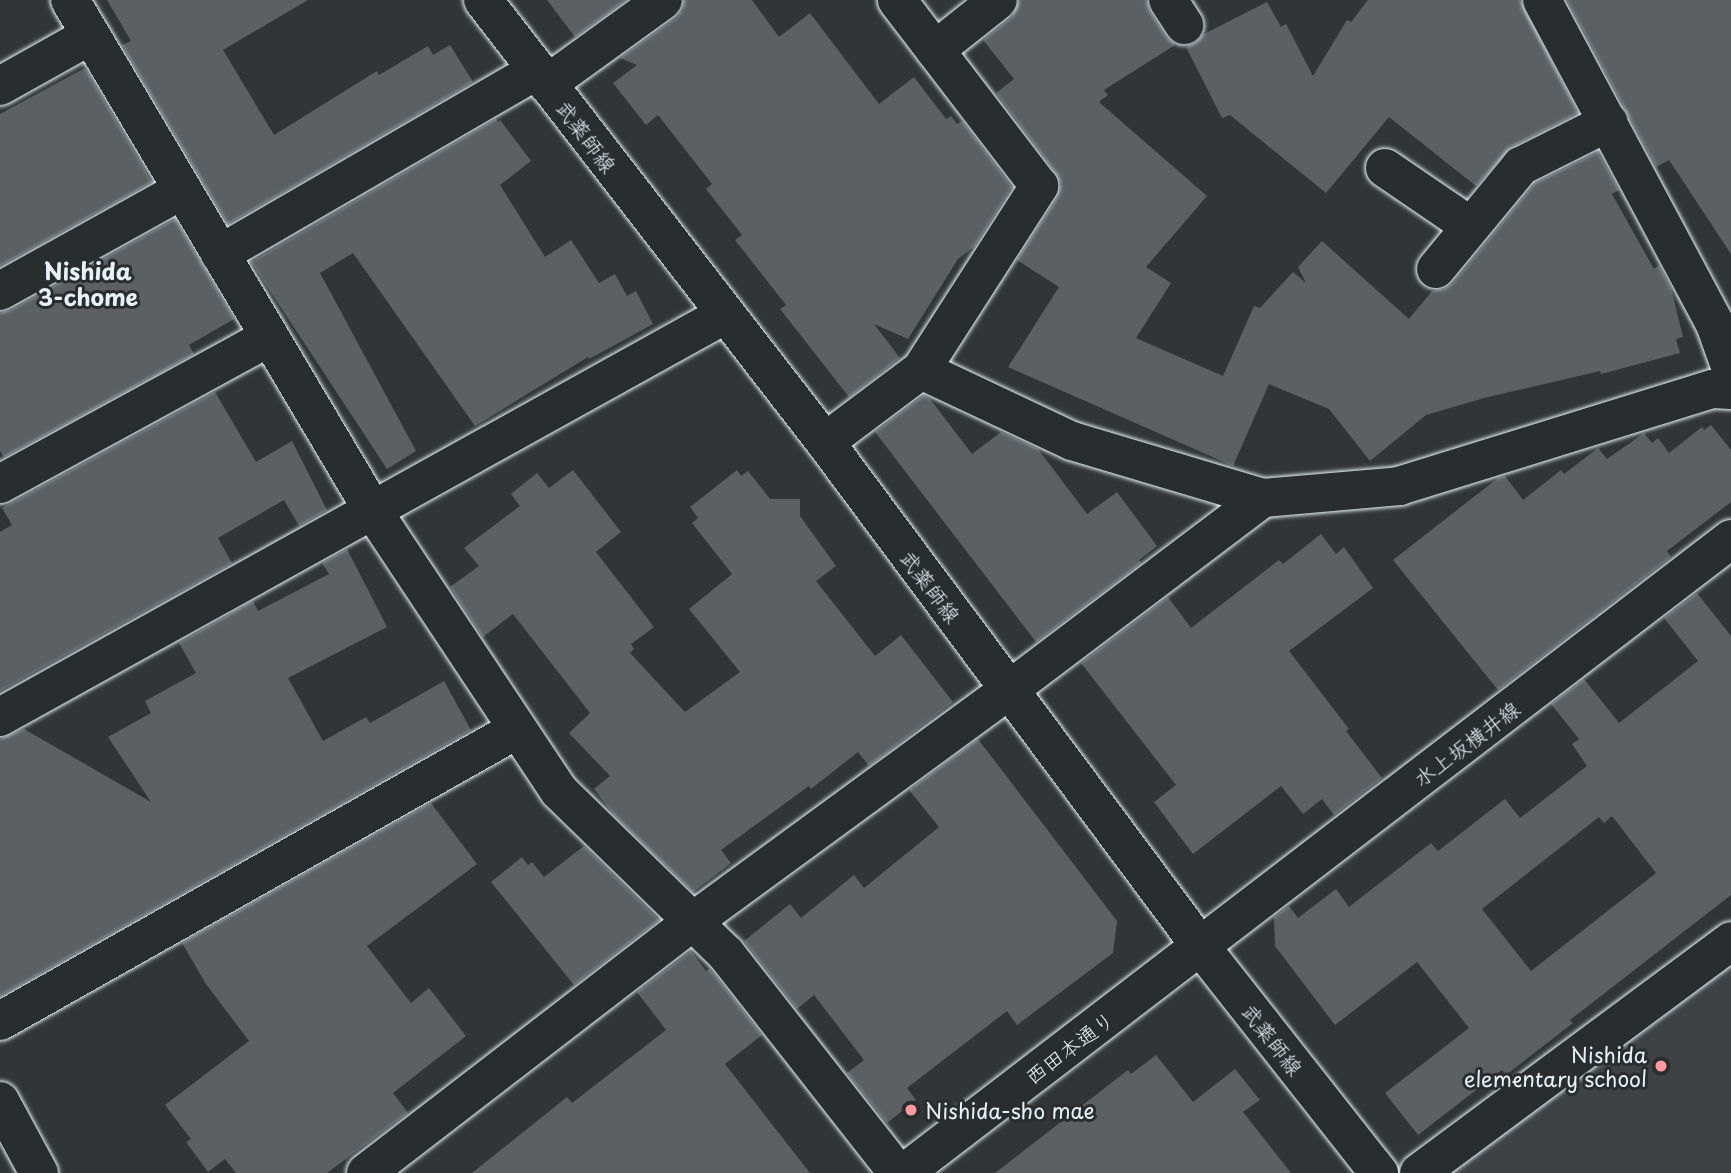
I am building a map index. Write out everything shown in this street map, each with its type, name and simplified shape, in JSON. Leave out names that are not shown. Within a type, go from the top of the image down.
[{"type":"street","points":[[70,0],[373,511],[559,791],[726,954],[898,1173]]},
{"type":"street","name":"武薬師線","points":[[483,0],[724,315],[825,442],[1201,947],[1379,1173]]},
{"type":"street","points":[[220,254],[542,76],[663,0]]},
{"type":"street","points":[[825,442],[921,370],[1039,186],[897,0]]},
{"type":"street","points":[[935,50],[998,0]]},
{"type":"street","points":[[1555,6],[1609,122],[1715,324],[1731,369]]},
{"type":"street","points":[[0,86],[91,35]]},
{"type":"street","points":[[1436,269],[1521,166],[1609,122]]},
{"type":"street","points":[[1385,168],[1470,226]]},
{"type":"street","points":[[0,291],[183,190]]},
{"type":"street","points":[[0,717],[724,315]]},
{"type":"street","points":[[0,484],[270,337]]},
{"type":"street","points":[[921,370],[1073,441],[1263,498],[1399,486],[1713,389],[1731,390]]},
{"type":"street","points":[[366,1173],[692,922],[1009,691],[1263,498]]},
{"type":"street","name":"水上坂横井線","points":[[1201,947],[1731,539]]},
{"type":"street","points":[[0,1021],[516,730]]},
{"type":"street","points":[[1419,1173],[1731,941]]},
{"type":"street","name":"西田本通り","points":[[904,1173],[1201,947]]},
{"type":"street","points":[[0,1101],[39,1173]]},
{"type":"shaded area","name":"Nishida elementary school","points":[[1731,958],[1731,1173],[1450,1173]]},
{"type":"building","points":[[107,0],[308,0],[223,50],[274,135],[377,71],[379,75],[428,46],[433,55],[450,45],[473,82],[228,224],[122,45],[131,41]]},
{"type":"building","points":[[547,0],[626,0],[575,37]]},
{"type":"building","points":[[684,0],[752,0],[779,37],[810,13],[879,104],[914,77],[946,119],[951,116],[957,124],[962,121],[1012,187],[974,247],[958,259],[908,339],[874,324],[900,358],[849,397],[780,309],[786,305],[735,240],[742,235],[706,189],[712,184],[658,115],[646,125],[613,83],[637,65],[620,58],[676,18],[683,10]]},
{"type":"building","points":[[1019,0],[1146,0],[1150,12],[1166,37],[1175,45],[1104,90],[1108,95],[1099,102],[1207,196],[1146,267],[1171,283],[1136,338],[1223,376],[1254,306],[1260,308],[1293,272],[1306,283],[1298,267],[1322,241],[1409,319],[1432,291],[1444,289],[1453,283],[1535,183],[1598,152],[1619,190],[1612,194],[1654,269],[1659,265],[1671,288],[1683,337],[1676,339],[1680,353],[1601,374],[1600,371],[1484,398],[1426,415],[1370,461],[1329,409],[1269,384],[1233,466],[1008,367],[1059,287],[1017,260],[1057,198],[1061,184],[1056,173],[996,93],[1014,79],[983,40],[1012,17]]},
{"type":"building","points":[[1368,0],[1520,0],[1578,113],[1511,147],[1476,186],[1389,117],[1326,193],[1230,115],[1222,118],[1186,47],[1196,43],[1204,34],[1267,2],[1281,27],[1286,24],[1313,76],[1347,20],[1351,22]]},
{"type":"building","points":[[1567,0],[1731,0],[1731,254],[1669,160],[1656,167]]},
{"type":"building","points":[[85,68],[152,182],[0,266],[0,114]]},
{"type":"building","points":[[496,119],[498,122],[500,120],[531,161],[500,185],[545,257],[571,240],[599,283],[615,274],[627,296],[636,291],[653,324],[589,359],[588,357],[475,426],[353,253],[320,273],[416,451],[387,469],[251,262]]},
{"type":"building","points":[[175,219],[234,319],[189,345],[194,354],[4,457],[0,451],[0,313],[11,310]]},
{"type":"building","points":[[215,392],[256,462],[292,441],[327,510],[299,526],[284,500],[218,538],[232,563],[0,691],[0,532],[12,525],[2,508]]},
{"type":"building","points":[[924,395],[930,399],[972,454],[1001,432],[1038,449],[1087,514],[1117,492],[1157,546],[1139,560],[1141,563],[1036,642],[875,432]]},
{"type":"building","points":[[1711,425],[1731,450],[1731,502],[1667,551],[1671,557],[1498,690],[1393,560],[1498,478],[1505,476],[1523,500],[1561,470],[1564,474],[1598,448],[1607,459],[1644,433],[1652,443],[1658,438],[1669,453],[1702,427],[1704,430]]},
{"type":"building","points":[[573,470],[621,532],[596,552],[654,627],[631,644],[634,649],[630,653],[685,712],[740,672],[689,609],[732,574],[692,523],[698,518],[690,507],[737,470],[741,476],[748,471],[770,499],[800,499],[800,516],[836,566],[816,581],[875,656],[901,635],[953,702],[869,766],[858,752],[811,789],[809,786],[721,850],[731,863],[693,892],[614,815],[594,789],[610,776],[569,733],[590,713],[513,614],[483,637],[450,587],[479,566],[464,548],[520,506],[511,494],[537,473],[549,488]]},
{"type":"building","points":[[1321,534],[1336,554],[1344,547],[1373,588],[1289,651],[1349,729],[1346,731],[1382,778],[1334,815],[1322,799],[1303,814],[1281,786],[1193,854],[1154,802],[1176,785],[1081,663],[1168,597],[1191,628],[1279,560],[1283,564]]},
{"type":"building","points":[[347,549],[387,627],[288,678],[323,741],[366,717],[370,723],[444,681],[471,730],[0,996],[0,739],[24,729],[151,802],[108,737],[151,713],[145,701],[196,673],[179,643],[253,601],[258,611],[329,574],[322,563]]},
{"type":"building","points":[[1697,593],[1731,636],[1731,895],[1570,1020],[1573,1023],[1506,1075],[1502,1070],[1418,1135],[1385,1093],[1469,1028],[1417,962],[1335,1025],[1275,946],[1274,917],[1289,906],[1298,918],[1336,889],[1349,907],[1431,843],[1438,851],[1505,799],[1520,818],[1587,766],[1572,744],[1579,739],[1551,704],[1584,679],[1619,723],[1698,661],[1664,618]],"holes":[[[1612,816],[1656,873],[1531,971],[1482,909],[1599,817],[1604,823]]]},
{"type":"building","points":[[978,739],[1117,921],[1113,953],[1017,1025],[1007,1011],[907,1088],[916,1100],[887,1123],[847,1073],[864,1060],[814,995],[797,1009],[744,941],[790,904],[801,918],[854,875],[864,888],[939,827],[909,790]]},
{"type":"building","points":[[431,803],[477,864],[367,946],[411,1003],[429,988],[466,1036],[393,1093],[408,1113],[327,1173],[236,1173],[225,1159],[208,1172],[186,1142],[191,1139],[165,1105],[249,1041],[206,984],[182,943]]},
{"type":"building","points":[[584,846],[659,920],[574,985],[491,882],[522,857],[528,865],[532,862],[544,877]]},
{"type":"building","points":[[691,951],[706,971],[710,969],[762,1035],[725,1064],[810,1173],[472,1173],[567,1097],[572,1103],[666,1030],[637,992]]},
{"type":"building","points":[[1156,1055],[1193,1102],[1235,1069],[1260,1100],[1243,1112],[1291,1173],[995,1173],[1128,1070],[1131,1074]]},
{"type":"place","name":"Nishida elementary school","points":[[1661,1066]]},
{"type":"place","name":"Nishida-sho mae","points":[[911,1110]]},
{"type":"district","name":"Nishida 3-chome","points":[[88,284]]}]
